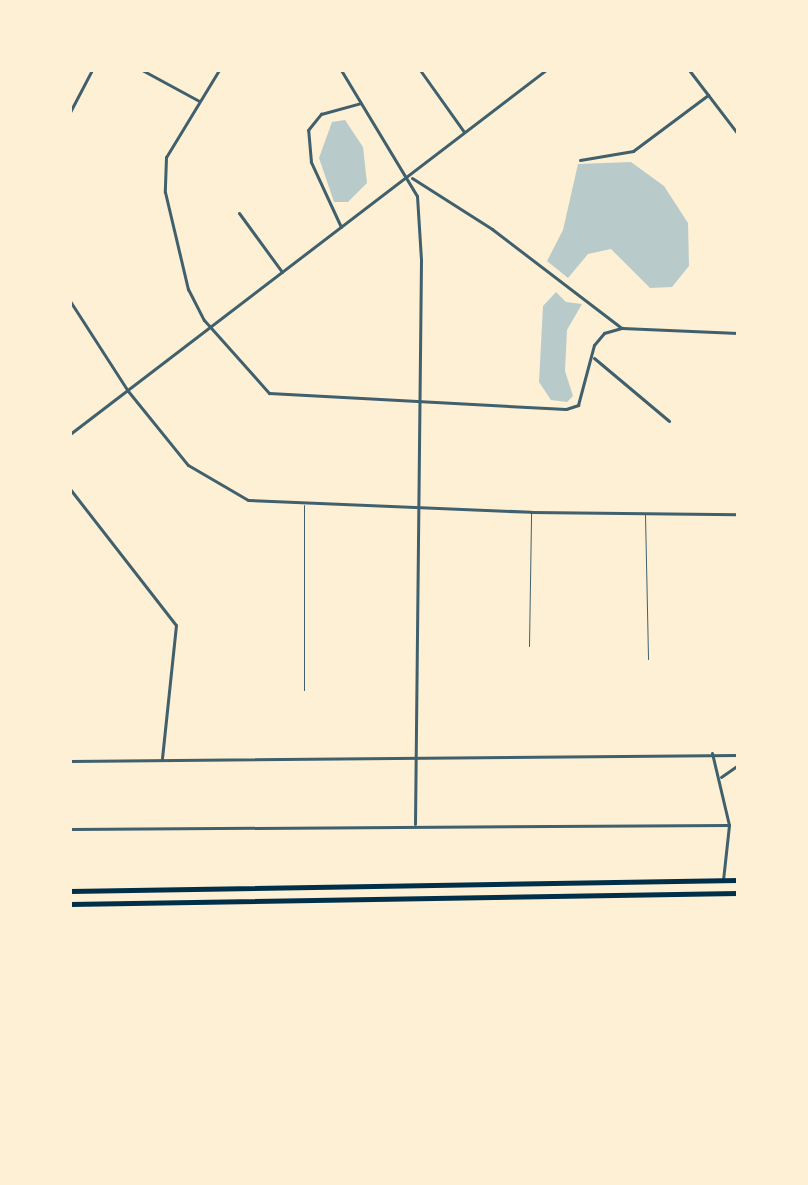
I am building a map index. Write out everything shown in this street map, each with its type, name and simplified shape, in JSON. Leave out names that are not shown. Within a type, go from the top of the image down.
[{"type":"highway","points":[[70,891],[738,880]]},
{"type":"highway","points":[[70,904],[738,893]]},
{"type":"street","points":[[70,112],[92,70]]},
{"type":"street","points":[[142,70],[199,101]]},
{"type":"street","points":[[219,70],[166,157],[165,192],[188,289],[204,320],[212,325],[269,393],[419,402],[497,401],[566,409],[578,405],[594,358],[594,345],[604,333],[622,328],[738,333]]},
{"type":"street","points":[[341,70],[409,176],[417,196],[421,260],[415,824]]},
{"type":"street","points":[[420,70],[464,132]]},
{"type":"street","points":[[70,434],[546,70]]},
{"type":"street","points":[[689,70],[738,134]]},
{"type":"street","points":[[580,160],[633,151],[708,95]]},
{"type":"street","points":[[341,227],[311,162],[308,130],[321,114],[361,103]]},
{"type":"street","points":[[409,176],[492,229],[622,328]]},
{"type":"street","points":[[239,213],[282,272]]},
{"type":"street","points":[[70,301],[128,391],[188,465],[216,486],[248,500],[304,505],[531,512],[738,514]]},
{"type":"street","points":[[594,358],[669,421]]},
{"type":"street","points":[[70,489],[176,625],[162,759]]},
{"type":"street","points":[[712,753],[721,777],[719,799],[729,825],[723,880]]},
{"type":"street","points":[[70,761],[738,755]]},
{"type":"street","points":[[721,777],[738,765]]},
{"type":"street","points":[[70,829],[415,824],[729,825]]},
{"type":"lane","points":[[304,505],[304,690]]},
{"type":"lane","points":[[529,646],[531,512]]},
{"type":"lane","points":[[645,514],[648,659]]},
{"type":"shaded area","points":[[345,120],[363,147],[367,183],[348,202],[334,202],[319,158],[332,122]]},
{"type":"shaded area","points":[[631,162],[664,186],[688,223],[689,266],[672,287],[650,288],[611,249],[588,254],[568,278],[547,261],[563,230],[578,164]]},
{"type":"shaded area","points":[[556,292],[566,302],[582,304],[567,330],[565,371],[573,396],[567,402],[551,400],[539,382],[543,306]]}]
